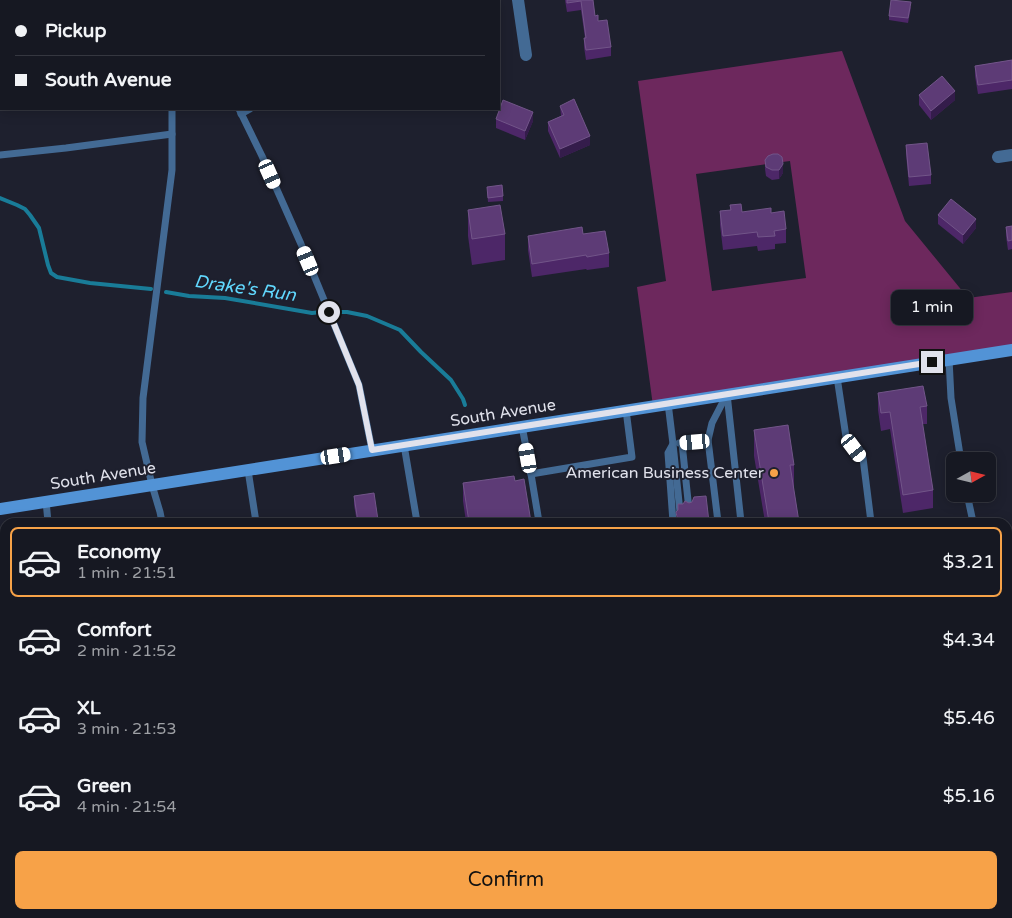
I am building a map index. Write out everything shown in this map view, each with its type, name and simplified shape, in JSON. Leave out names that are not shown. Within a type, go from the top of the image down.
[{"type":"main road","name":"South Avenue","points":[[0,509],[1012,350]]},
{"type":"street","points":[[518,0],[526,55]]},
{"type":"street","points":[[998,157],[1012,155]]},
{"type":"lane","points":[[161,518],[142,442],[143,398],[172,170],[172,110]]},
{"type":"lane","points":[[240,111],[301,244],[359,385],[372,450]]},
{"type":"lane","points":[[0,155],[172,134]]},
{"type":"lane","points":[[949,360],[951,398],[960,452]]},
{"type":"lane","points":[[837,377],[846,436],[863,458],[870,518]]},
{"type":"lane","points":[[718,518],[708,440],[712,423],[727,394]]},
{"type":"lane","points":[[727,394],[741,518]]},
{"type":"lane","points":[[668,403],[680,512]]},
{"type":"lane","points":[[531,474],[632,457],[626,410]]},
{"type":"lane","points":[[522,426],[538,518]]},
{"type":"lane","points":[[673,444],[708,440]]},
{"type":"lane","points":[[682,443],[689,512]]},
{"type":"lane","points":[[673,444],[668,453],[673,518]]},
{"type":"lane","points":[[404,445],[416,518]]},
{"type":"lane","points":[[248,470],[255,518]]},
{"type":"lane","points":[[46,501],[48,518]]},
{"type":"lane","points":[[969,502],[972,518]]},
{"type":"shaded area","points":[[842,51],[905,221],[968,298],[1012,292],[1012,350],[653,406],[637,287],[666,281],[638,81]],"holes":[[[790,161],[806,278],[712,291],[696,174]]]},
{"type":"building","points":[[567,0],[593,0],[595,16],[598,15],[598,21],[607,20],[611,47],[586,50],[581,1],[567,3]]},
{"type":"building","points":[[891,0],[911,2],[908,18],[889,16]]},
{"type":"building","points":[[1012,60],[1012,80],[978,85],[975,66]]},
{"type":"building","points":[[942,76],[955,91],[931,111],[919,95]]},
{"type":"building","points":[[574,99],[590,136],[560,149],[548,122],[564,115],[560,106]]},
{"type":"building","points":[[503,100],[533,112],[525,131],[496,119]]},
{"type":"building","points":[[927,143],[931,175],[909,177],[906,145]]},
{"type":"building","points":[[773,154],[778,154],[782,157],[783,164],[779,170],[772,170],[766,167],[765,160]]},
{"type":"building","points":[[502,185],[503,196],[488,198],[487,187]]},
{"type":"building","points":[[951,199],[976,219],[963,235],[938,215]]},
{"type":"building","points":[[741,204],[742,212],[771,208],[771,213],[784,211],[786,229],[774,231],[775,236],[758,237],[757,232],[723,236],[720,211],[731,210],[730,205]]},
{"type":"building","points":[[500,205],[505,234],[472,239],[468,210]]},
{"type":"building","points":[[1012,226],[1012,240],[1008,241],[1006,227]]},
{"type":"building","points":[[582,227],[583,234],[605,231],[609,253],[532,264],[528,236]]},
{"type":"building","points":[[923,386],[927,406],[920,407],[933,490],[903,495],[890,412],[881,413],[878,393]]},
{"type":"building","name":"American Business Center","points":[[788,425],[794,465],[790,465],[798,518],[768,518],[754,430]]},
{"type":"building","points":[[514,476],[515,481],[524,479],[530,518],[468,518],[463,483]]},
{"type":"building","points":[[374,493],[378,518],[357,518],[354,496]]},
{"type":"building","points":[[706,496],[709,518],[677,518],[676,512],[678,504],[683,504],[685,501],[692,502],[694,497]]},
{"type":"waterway","name":"Drake's Run","points":[[0,198],[25,209],[30,215],[39,228],[51,273],[57,277],[90,283],[151,289]]},
{"type":"waterway","name":"Drake's Run","points":[[166,292],[189,296],[225,298],[312,313],[321,312]]},
{"type":"waterway","name":"Drake's Run","points":[[336,312],[367,316],[400,330],[451,380],[465,405]]},
{"type":"place","name":"American Business Center","points":[[774,473]]},
{"type":"route","points":[[329,312],[359,385],[372,450],[932,362]]}]
